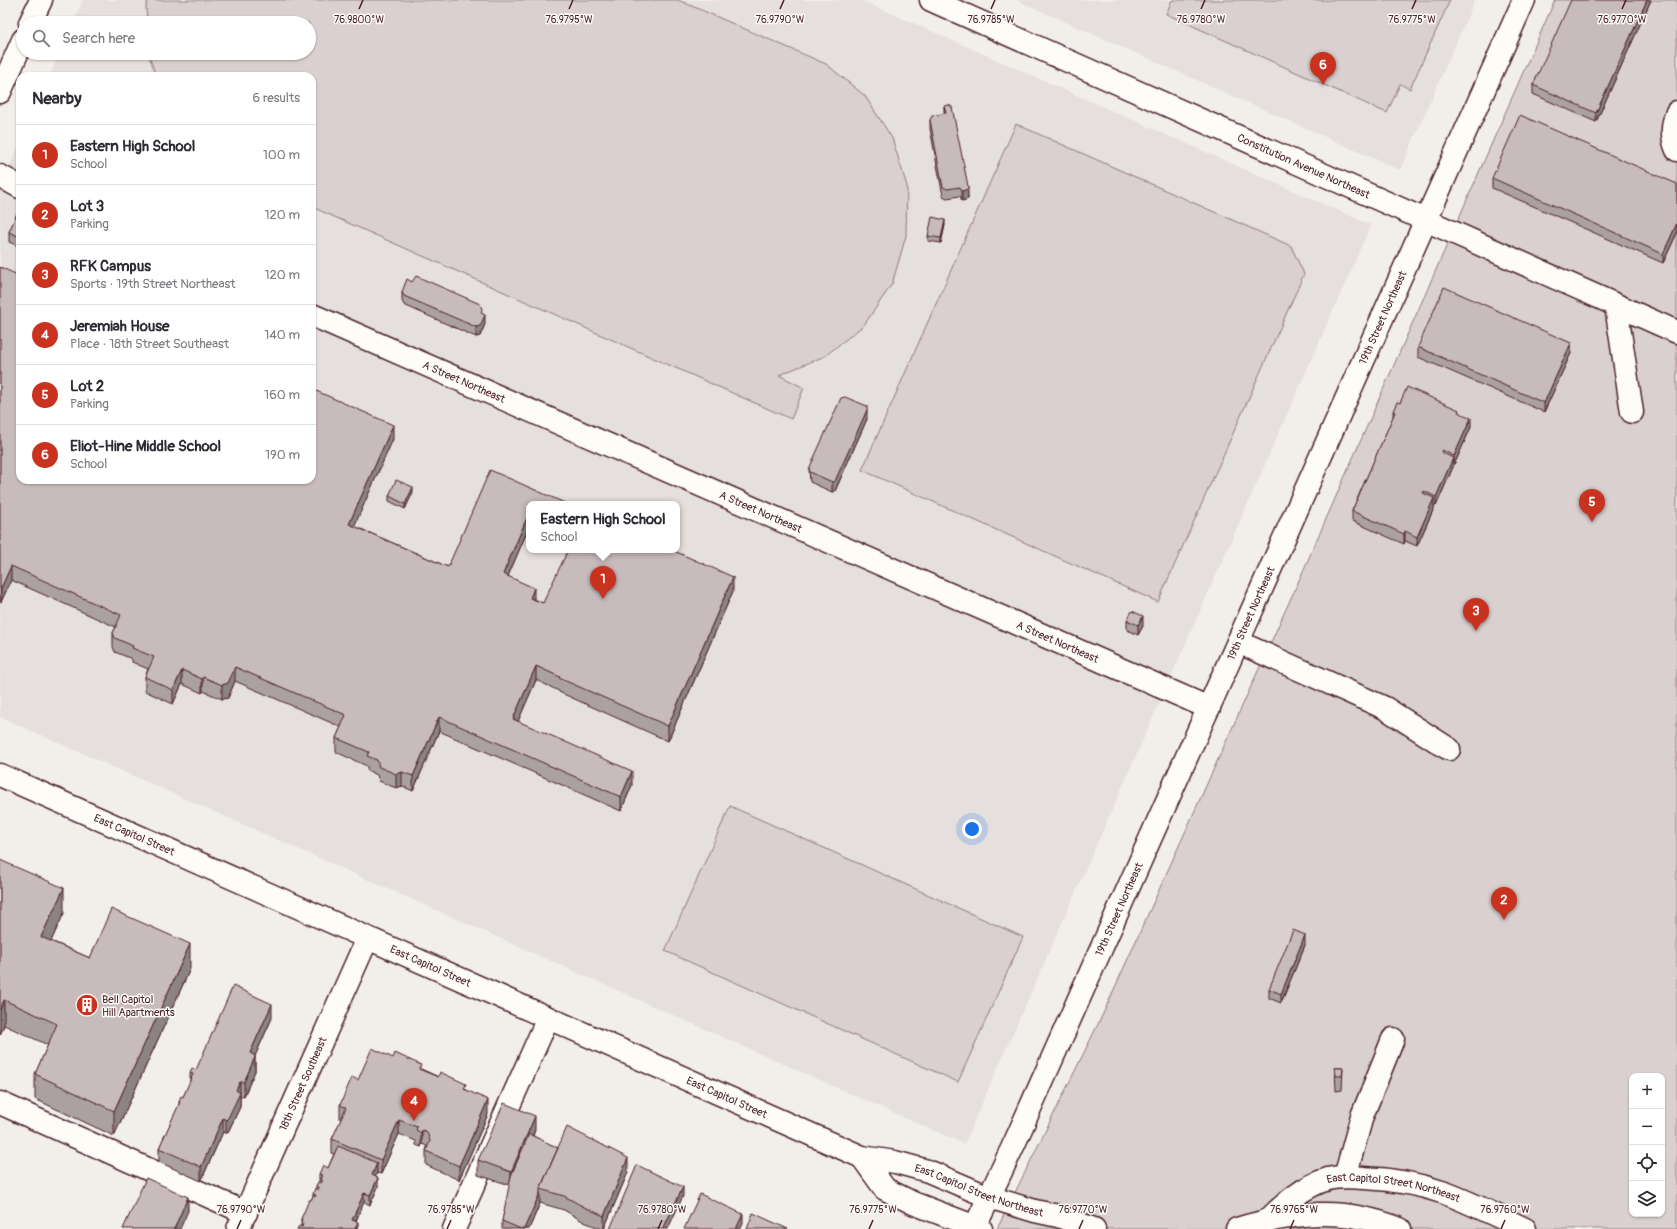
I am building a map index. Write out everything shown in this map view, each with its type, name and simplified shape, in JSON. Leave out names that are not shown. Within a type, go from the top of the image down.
[{"type":"main road","points":[[33,16],[41,0]]},
{"type":"main road","name":"Constitution Avenue Northeast","points":[[931,0],[1677,332]]},
{"type":"main road","name":"19th Street Northeast","points":[[977,1228],[989,1197],[1209,708],[1524,0]]},
{"type":"main road","points":[[0,92],[16,56]]},
{"type":"main road","points":[[1677,112],[1672,130],[1673,139],[1677,150]]},
{"type":"main road","points":[[0,176],[16,185]]},
{"type":"main road","points":[[1616,306],[1632,412]]},
{"type":"main road","name":"A Street Northeast","points":[[316,317],[1209,708]]},
{"type":"main road","points":[[1238,642],[1385,708],[1449,749]]},
{"type":"main road","name":"East Capitol Street","points":[[0,775],[367,939],[862,1157]]},
{"type":"main road","name":"18th Street Southeast","points":[[242,1221],[367,939]]},
{"type":"main road","points":[[454,1229],[548,1018]]},
{"type":"main road","points":[[1345,1177],[1362,1116],[1393,1039]]},
{"type":"main road","points":[[0,1103],[242,1221]]},
{"type":"main road","points":[[862,1157],[885,1189],[913,1203],[977,1228]]},
{"type":"main road","name":"East Capitol Street Northeast","points":[[862,1157],[895,1162],[928,1172],[989,1197],[1035,1211],[1058,1216],[1094,1229]]},
{"type":"main road","name":"East Capitol Street Northeast","points":[[1264,1224],[1296,1195],[1314,1184],[1329,1179],[1345,1177],[1373,1178],[1425,1187],[1446,1193],[1525,1229]]},
{"type":"main road","name":"East Capitol Street Northeast","points":[[1237,1229],[1294,1216],[1332,1213],[1354,1216],[1400,1229]]},
{"type":"shaded area","points":[[83,0],[861,0],[1371,225],[964,1144],[0,717],[0,188],[16,152],[16,484],[316,484],[316,72],[51,72],[57,60],[316,60],[316,16],[76,16]]},
{"type":"shaded area","points":[[148,0],[678,0],[826,64],[865,96],[892,138],[907,186],[906,236],[892,284],[864,325],[825,356],[779,375],[804,388],[791,419],[316,209],[316,72],[155,72],[150,60],[316,60],[316,16],[147,16],[146,6]]},
{"type":"shaded area","points":[[1016,0],[1475,0],[1400,170]]},
{"type":"shaded area","points":[[1172,0],[1450,0],[1410,89],[1400,84],[1387,113],[1166,14]]},
{"type":"shaded area","points":[[1555,0],[1677,0],[1677,1229],[997,1229],[1102,1016],[1300,578]]},
{"type":"shaded area","points":[[1016,124],[1291,246],[1304,274],[1158,602],[862,470]]},
{"type":"shaded area","points":[[730,806],[1023,937],[958,1082],[665,951]]},
{"type":"building","points":[[1571,0],[1647,0],[1596,113],[1533,85]]},
{"type":"building","points":[[949,105],[952,107],[968,186],[968,189],[962,191],[960,187],[947,189],[943,187],[930,120],[932,116],[946,113],[944,106]]},
{"type":"building","points":[[1520,115],[1677,184],[1677,223],[1663,254],[1492,178]]},
{"type":"building","points":[[16,216],[16,235],[9,232]]},
{"type":"building","points":[[932,217],[945,220],[941,238],[928,236]]},
{"type":"building","points":[[0,267],[16,274],[16,484],[316,484],[316,391],[393,425],[349,524],[448,567],[490,470],[560,501],[526,501],[526,520],[503,574],[534,588],[530,598],[543,603],[567,553],[679,553],[733,577],[668,726],[559,678],[560,677],[536,666],[513,719],[632,771],[621,797],[439,717],[413,776],[402,772],[396,774],[379,767],[377,760],[367,756],[369,752],[336,738],[346,715],[235,667],[228,683],[222,685],[203,677],[202,679],[182,670],[173,690],[145,677],[154,657],[132,648],[133,646],[115,638],[113,633],[121,615],[11,566],[0,588]]},
{"type":"building","points":[[416,276],[480,304],[482,309],[481,313],[485,315],[480,326],[476,327],[404,296],[402,292],[407,279],[412,282]]},
{"type":"building","points":[[1444,287],[1571,343],[1544,403],[1418,347]]},
{"type":"building","points":[[1407,387],[1459,410],[1458,412],[1471,418],[1454,456],[1442,450],[1441,452],[1453,458],[1436,497],[1424,491],[1423,493],[1434,498],[1417,537],[1405,531],[1404,534],[1352,511],[1395,412],[1393,411],[1397,402],[1400,403]]},
{"type":"building","points":[[845,397],[867,406],[867,410],[835,481],[832,482],[810,472],[809,469],[841,398]]},
{"type":"building","points":[[396,480],[413,487],[405,504],[389,496]]},
{"type":"building","points":[[1132,611],[1143,616],[1138,625],[1127,620]]},
{"type":"building","name":"Bell Capitol Hill Apartments","points":[[0,860],[64,888],[41,937],[90,958],[111,909],[190,944],[114,1111],[35,1074],[57,1024],[4,1000],[0,1010]]},
{"type":"building","points":[[1293,930],[1305,935],[1281,994],[1269,989]]},
{"type":"building","points":[[233,986],[272,1004],[250,1053],[255,1057],[244,1082],[240,1082],[236,1090],[240,1093],[228,1118],[226,1120],[223,1118],[201,1167],[159,1148],[180,1102],[181,1096],[183,1097],[193,1074],[190,1073],[192,1068],[196,1070]]},
{"type":"building","points":[[372,1048],[393,1058],[395,1053],[421,1065],[419,1069],[438,1077],[440,1072],[466,1084],[464,1089],[488,1100],[459,1166],[426,1151],[430,1141],[427,1132],[422,1130],[421,1133],[416,1130],[417,1127],[399,1120],[381,1160],[332,1139],[346,1108],[340,1105],[352,1077],[358,1080]]},
{"type":"building","points":[[1335,1068],[1343,1068],[1342,1076],[1336,1076]]},
{"type":"building","points":[[504,1103],[535,1116],[511,1172],[478,1160]]},
{"type":"building","points":[[567,1127],[628,1158],[604,1216],[564,1196],[540,1189]]},
{"type":"building","points":[[529,1134],[558,1148],[524,1229],[521,1229],[502,1221],[511,1176]]},
{"type":"building","points":[[338,1146],[377,1163],[372,1175],[378,1178],[370,1195],[364,1193],[352,1220],[358,1222],[355,1229],[297,1229],[299,1226],[302,1227],[303,1224],[301,1223],[301,1219],[309,1200],[311,1200],[313,1196],[315,1197],[316,1195],[313,1194],[315,1188],[318,1190],[319,1188],[316,1186],[318,1182],[321,1183],[322,1181],[320,1180],[322,1175],[319,1174],[323,1165],[328,1168]]},
{"type":"building","points":[[637,1165],[683,1187],[663,1229],[610,1229]]},
{"type":"building","points":[[146,1178],[188,1197],[174,1229],[123,1229]]},
{"type":"building","points":[[700,1194],[743,1214],[736,1229],[684,1229]]},
{"type":"building","points":[[753,1213],[788,1229],[747,1229]]},
{"type":"place","name":"Eliot-Hine Middle School","points":[[1323,85]]},
{"type":"place","name":"Lot 2","points":[[1592,522]]},
{"type":"place","name":"Eastern High School","points":[[603,599]]},
{"type":"place","name":"RFK Campus","points":[[1476,631]]},
{"type":"place","name":"Lot 3","points":[[1504,920]]},
{"type":"place","name":"Bell Capitol Hill Apartments","points":[[87,1005]]},
{"type":"place","name":"Jeremiah House","points":[[414,1121]]}]
